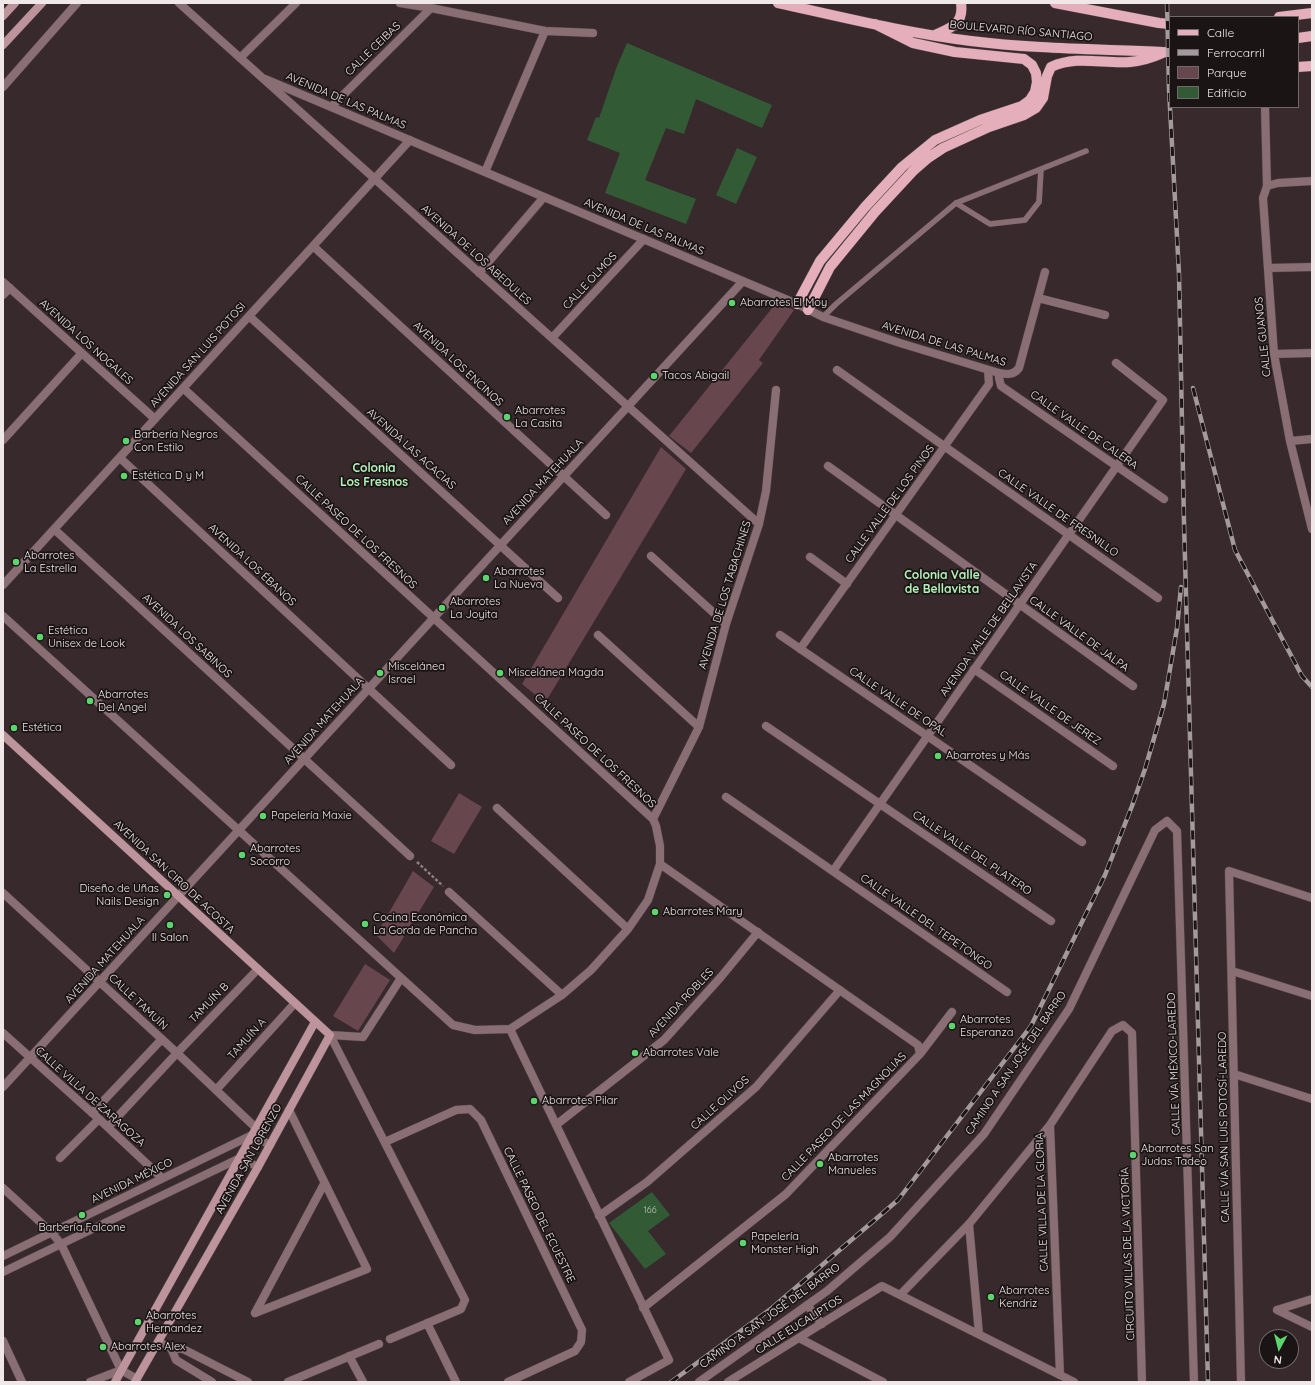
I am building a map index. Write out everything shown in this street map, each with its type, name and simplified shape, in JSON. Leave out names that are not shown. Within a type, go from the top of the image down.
[{"type":"main road","name":"BOULEVARD RÍO SANTIAGO","points":[[778,3],[799,6],[875,24],[935,36],[972,41],[1048,47],[1168,52]]},
{"type":"main road","points":[[935,36],[957,24],[961,17],[961,3]]},
{"type":"main road","points":[[1055,3],[1169,24]]},
{"type":"main road","points":[[1288,16],[1312,13]]},
{"type":"main road","points":[[797,304],[820,261],[865,207],[902,167],[935,140],[980,120],[1022,106],[1030,100],[1035,92],[1037,82],[1036,74],[1032,65],[1024,59],[955,52],[914,43],[875,24]]},
{"type":"main road","points":[[1299,38],[1312,36]]},
{"type":"main road","points":[[808,310],[830,267],[875,212],[913,171],[943,148],[989,127],[1024,115],[1036,108],[1043,98],[1047,76],[1051,67],[1062,62],[1073,61],[1136,61],[1148,59],[1168,52]]},
{"type":"main road","points":[[1299,67],[1312,66]]},
{"type":"street","points":[[3,16],[15,3]]},
{"type":"street","points":[[3,45],[42,3]]},
{"type":"street","points":[[3,87],[77,3]]},
{"type":"street","name":"AVENIDA DE LOS ABEDULES","points":[[179,3],[759,524]]},
{"type":"street","points":[[240,58],[296,3]]},
{"type":"street","points":[[400,3],[544,31],[593,33]]},
{"type":"street","name":"CALLE CEIBAS","points":[[331,107],[431,8]]},
{"type":"street","points":[[485,172],[544,31]]},
{"type":"street","name":"AVENIDA DE LAS PALMAS","points":[[265,79],[797,304],[823,317],[900,343],[998,373],[1013,374],[1019,368],[1038,298]]},
{"type":"street","name":"CALLE GUANOS","points":[[1265,108],[1267,186],[1263,198],[1274,354],[1290,441],[1312,529]]},
{"type":"street","name":"AVENIDA SAN LUIS POTOSI","points":[[3,585],[410,140]]},
{"type":"street","points":[[1267,186],[1278,182],[1312,181]]},
{"type":"street","points":[[479,273],[544,197]]},
{"type":"street","name":"CALLE OLMOS","points":[[552,338],[644,239]]},
{"type":"street","name":"AVENIDA LOS ENCINOS","points":[[313,246],[606,515]]},
{"type":"street","points":[[1268,268],[1312,267]]},
{"type":"street","points":[[1045,272],[1038,298],[1105,315]]},
{"type":"street","name":"AVENIDA MATEHUALA","points":[[3,1087],[742,281]]},
{"type":"street","name":"AVENIDA LOS NOGALES","points":[[3,282],[155,419]]},
{"type":"street","points":[[3,295],[10,288]]},
{"type":"street","name":"AVENIDA LAS ACACIAS","points":[[249,316],[558,598]]},
{"type":"street","points":[[3,440],[82,353]]},
{"type":"street","points":[[1274,354],[1312,353]]},
{"type":"street","name":"AVENIDA VALLE DE BELLAVISTA","points":[[833,871],[1163,400],[1116,363]]},
{"type":"street","name":"CALLE VALLE DE FRESNILLO","points":[[837,370],[1158,598]]},
{"type":"street","points":[[988,370],[989,384]]},
{"type":"street","points":[[998,373],[1001,386]]},
{"type":"street","name":"CALLE VALLE DE LOS PINOS","points":[[800,649],[989,384]]},
{"type":"street","name":"CALLE VALLE DE CALERA","points":[[1001,386],[1164,499]]},
{"type":"street","name":"CALLE PASEO DE LOS FRESNOS","points":[[183,388],[653,819],[660,846],[660,864],[648,900],[628,929],[591,970],[562,994],[510,1029]]},
{"type":"street","name":"AVENIDA DE LOS TABACHINES","points":[[653,819],[699,728],[726,624],[759,524],[766,491],[776,390]]},
{"type":"street","points":[[1290,441],[1312,439]]},
{"type":"street","name":"AVENIDA LOS ÉBANOS","points":[[120,458],[451,765]]},
{"type":"street","name":"CALLE VALLE DE JALPA","points":[[828,466],[1133,686]]},
{"type":"street","name":"AVENIDA LOS SABINOS","points":[[54,529],[410,856]]},
{"type":"street","points":[[651,556],[726,624]]},
{"type":"street","points":[[810,557],[847,584]]},
{"type":"street","points":[[3,616],[453,1025],[475,1030],[510,1029],[668,1360],[629,1382]]},
{"type":"street","points":[[598,635],[699,728]]},
{"type":"street","name":"CALLE VALLE DE OPAL","points":[[780,635],[1082,842]]},
{"type":"street","name":"CALLE VALLE DE JEREZ","points":[[974,669],[1113,766]]},
{"type":"street","name":"CALLE VALLE DEL PLATERO","points":[[766,726],[1051,921]]},
{"type":"street","name":"AVENIDA SAN CIRO DE ACOSTA","points":[[3,735],[330,1035]]},
{"type":"street","name":"CALLE VALLE DEL TEPETONGO","points":[[726,797],[1007,992]]},
{"type":"street","points":[[497,808],[628,929]]},
{"type":"street","name":"CAMINO A SAN JOSÉ DEL BARRO","points":[[699,1382],[827,1291],[890,1237],[984,1134],[1069,1009],[1155,830],[1167,821]]},
{"type":"street","name":"CALLE VÍA MÉXICO-LAREDO","points":[[1167,821],[1177,831],[1194,1382]]},
{"type":"street","name":"CALLE PASEO DE LAS MAGNOLIAS","points":[[644,1308],[786,1194],[920,1054],[918,1045],[660,864]]},
{"type":"street","name":"CALLE VÍA SAN LUIS POTOSÍ-LAREDO","points":[[1241,1382],[1229,871],[1312,898]]},
{"type":"street","points":[[449,892],[562,994]]},
{"type":"street","name":"CALLE TAMUÍN","points":[[3,893],[177,1053],[216,1090],[254,1131]]},
{"type":"street","name":"AVENIDA ROBLES","points":[[556,1125],[664,1040],[720,978],[758,932]]},
{"type":"street","name":"TAMUÍN B","points":[[108,1127],[258,969]]},
{"type":"street","points":[[1232,971],[1312,996]]},
{"type":"street","points":[[330,1035],[363,1037],[401,978]]},
{"type":"street","name":"CALLE OLIVOS","points":[[599,1216],[647,1182],[756,1087],[840,990]]},
{"type":"street","name":"TAMUÍN A","points":[[216,1090],[295,1003]]},
{"type":"street","points":[[920,1054],[952,1012]]},
{"type":"street","name":"AVENIDA SAN LORENZO","points":[[115,1382],[315,1022]]},
{"type":"street","name":"CIRCUITO VILLAS DE LA VICTORÍA","points":[[900,1295],[970,1224],[1050,1125],[1112,1031],[1123,1025],[1132,1033],[1142,1382]]},
{"type":"street","name":"CALLE VILLA DE ZARAGOZA","points":[[3,1033],[92,1112],[162,1178]]},
{"type":"street","points":[[330,1035],[465,1300],[461,1309],[390,1339]]},
{"type":"street","name":"AVENIDA SAN LORENZO","points":[[136,1381],[258,1167],[330,1035]]},
{"type":"street","points":[[92,1112],[162,1039]]},
{"type":"street","points":[[1234,1074],[1312,1099]]},
{"type":"street","name":"CALLE PASEO DEL ECUESTRE","points":[[385,1142],[456,1110],[470,1109],[481,1120],[582,1330],[581,1342],[575,1351],[508,1382]]},
{"type":"street","points":[[289,1110],[366,1269],[255,1313],[324,1184]]},
{"type":"street","points":[[60,1158],[99,1119]]},
{"type":"street","name":"CALLE VILLA DE LA GLORIA","points":[[1050,1125],[1060,1375]]},
{"type":"street","points":[[254,1131],[270,1145]]},
{"type":"street","name":"AVENIDA MÉXICO","points":[[3,1256],[254,1131]]},
{"type":"street","points":[[3,1272],[240,1158],[258,1167]]},
{"type":"street","points":[[3,1188],[51,1232],[61,1244],[121,1370],[136,1381]]},
{"type":"street","points":[[970,1224],[979,1334]]},
{"type":"street","name":"CALLE EUCALIPTOS","points":[[728,1382],[882,1286],[900,1295]]},
{"type":"street","points":[[900,1295],[1074,1382]]},
{"type":"street","points":[[1312,1299],[1278,1310],[1312,1327]]},
{"type":"street","points":[[808,1305],[822,1324]]},
{"type":"street","points":[[427,1323],[456,1382]]},
{"type":"street","points":[[799,1338],[883,1382]]},
{"type":"street","points":[[3,1341],[22,1382]]},
{"type":"street","points":[[158,1342],[171,1348],[183,1349],[248,1382]]},
{"type":"street","points":[[288,1382],[379,1344]]},
{"type":"street","points":[[171,1348],[176,1360],[212,1382]]},
{"type":"street","points":[[349,1356],[363,1382]]},
{"type":"street","points":[[90,1382],[121,1370]]},
{"type":"lane","points":[[823,317],[836,304],[956,203],[1086,151]]},
{"type":"lane","points":[[956,203],[990,224],[1025,220],[1039,202],[1041,169]]},
{"type":"lane","points":[[989,384],[1001,386]]},
{"type":"path","points":[[410,856],[449,892]]},
{"type":"green space","points":[[777,302],[794,310],[759,360],[763,363],[691,453],[669,436]]},
{"type":"green space","points":[[661,447],[686,469],[545,703],[522,684]]},
{"type":"green space","points":[[459,793],[482,807],[454,854],[431,841]]},
{"type":"green space","points":[[413,871],[434,887],[394,953],[376,935]]},
{"type":"green space","points":[[365,964],[390,980],[358,1031],[333,1016]]},
{"type":"building","points":[[627,43],[772,105],[762,128],[696,99],[684,134],[666,128],[645,180],[696,199],[686,224],[605,193],[620,153],[587,140],[596,117],[599,118],[617,66]]},
{"type":"building","points":[[737,148],[757,157],[736,204],[716,195]]},
{"type":"building","points":[[652,1192],[670,1215],[648,1231],[666,1254],[645,1269],[609,1223]]},
{"type":"railway","points":[[1167,3],[1169,89]]},
{"type":"railway","points":[[1170,108],[1179,274],[1184,523],[1208,1382]]},
{"type":"railway","points":[[1193,388],[1235,550],[1302,676],[1312,687]]},
{"type":"railway","points":[[671,1382],[772,1308],[898,1200],[1031,1026],[1105,875],[1145,769],[1164,704],[1177,628],[1181,587]]},
{"type":"place","name":"Abarrotes El Moy","points":[[732,303]]},
{"type":"place","name":"Tacos Abigail","points":[[654,376]]},
{"type":"place","name":"Abarrotes La Casita","points":[[507,417]]},
{"type":"place","name":"Barbería Negros Con Estilo","points":[[126,441]]},
{"type":"place","name":"Estética D y M","points":[[124,476]]},
{"type":"place","name":"Abarrotes La Estrella","points":[[16,562]]},
{"type":"place","name":"Abarrotes La Nueva","points":[[486,578]]},
{"type":"place","name":"Abarrotes La Joyita","points":[[442,608]]},
{"type":"place","name":"Estética Unisex de Look","points":[[40,637]]},
{"type":"place","name":"Miscelánea Israel","points":[[380,673]]},
{"type":"place","name":"Miscelánea Magda","points":[[500,673]]},
{"type":"place","name":"Abarrotes Del Angel","points":[[90,701]]},
{"type":"place","name":"Estética","points":[[14,728]]},
{"type":"place","name":"Abarrotes y Más","points":[[938,756]]},
{"type":"place","name":"Papelería Maxie","points":[[263,816]]},
{"type":"place","name":"Abarrotes Socorro","points":[[242,855]]},
{"type":"place","name":"Diseño de Uñas Nails Design","points":[[167,895]]},
{"type":"place","name":"Abarrotes Mary","points":[[655,912]]},
{"type":"place","name":"Cocina Económica La Gorda de Pancha","points":[[365,924]]},
{"type":"place","name":"Il Salon","points":[[170,925]]},
{"type":"place","name":"Abarrotes Esperanza","points":[[952,1026]]},
{"type":"place","name":"Abarrotes Vale","points":[[635,1053]]},
{"type":"place","name":"Abarrotes Pilar","points":[[534,1101]]},
{"type":"place","name":"Abarrotes San Judas Tadeo","points":[[1133,1155]]},
{"type":"place","name":"Abarrotes Manueles","points":[[820,1164]]},
{"type":"place","name":"Barbería Falcone","points":[[82,1215]]},
{"type":"place","name":"Papelería Monster High","points":[[743,1243]]},
{"type":"place","name":"Abarrotes Kendriz","points":[[991,1297]]},
{"type":"place","name":"Abarrotes Hernandez","points":[[138,1322]]},
{"type":"place","name":"Abarrotes Alex","points":[[103,1347]]},
{"type":"district","name":"Colonia Los Fresnos","points":[[374,475]]},
{"type":"district","name":"Colonia Valle de Bellavista","points":[[942,582]]}]
